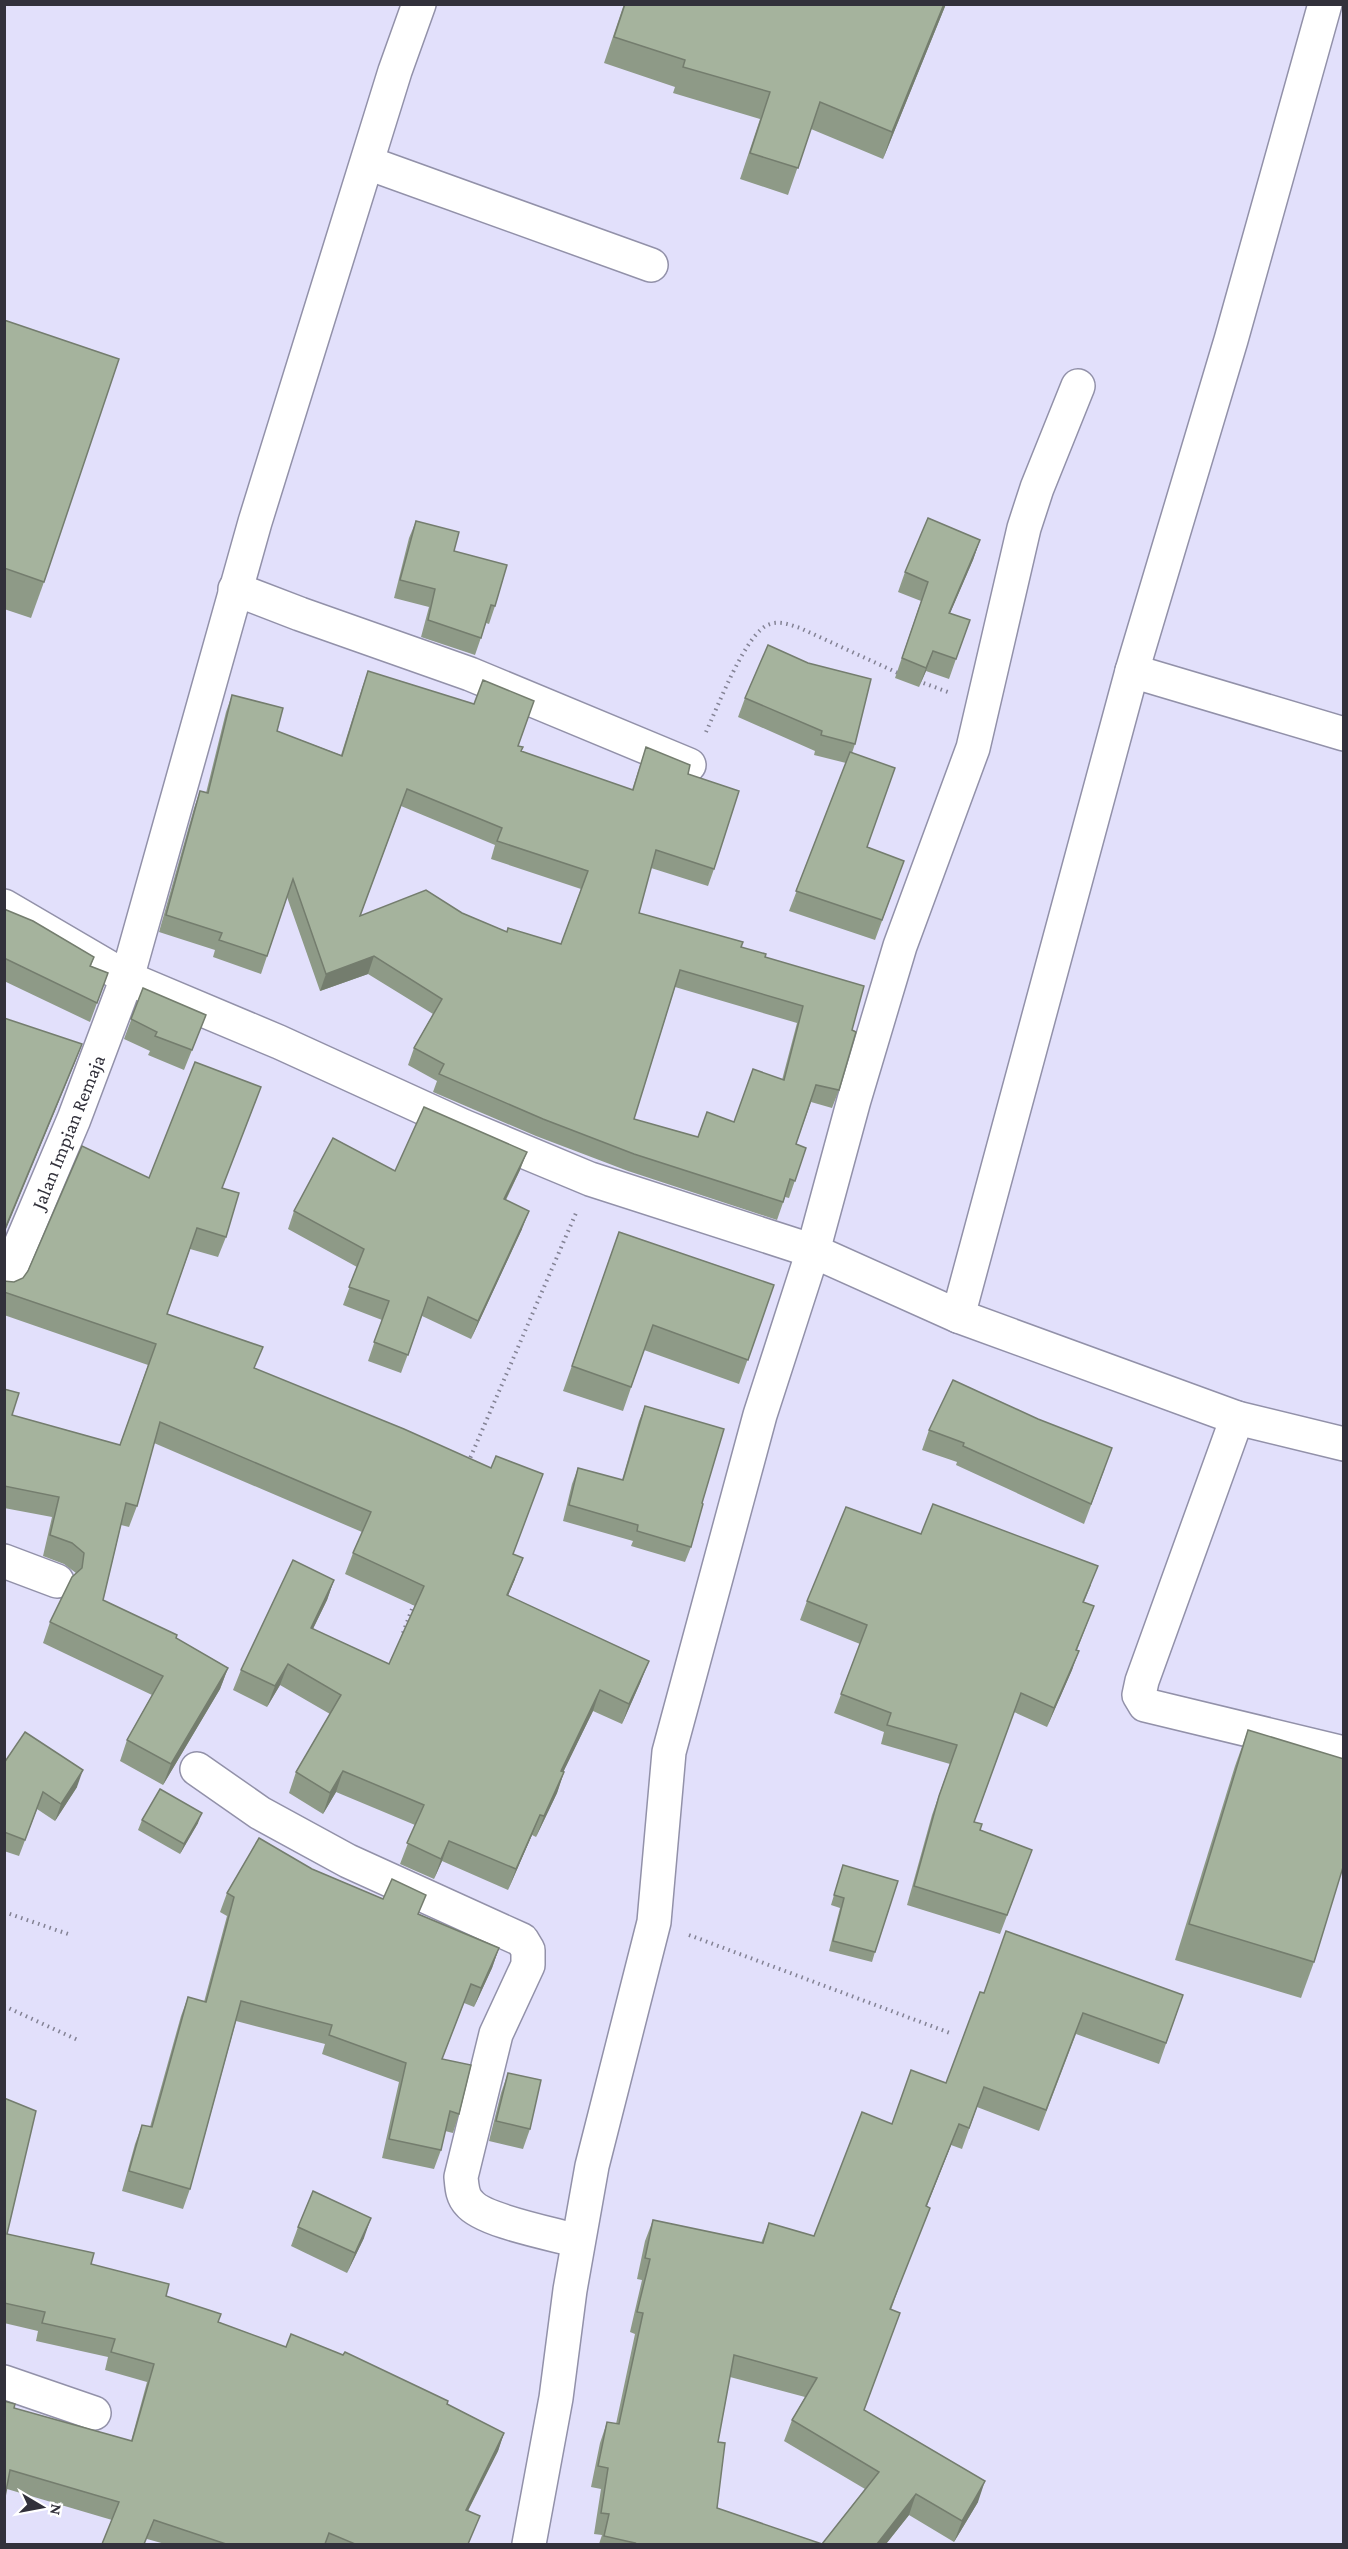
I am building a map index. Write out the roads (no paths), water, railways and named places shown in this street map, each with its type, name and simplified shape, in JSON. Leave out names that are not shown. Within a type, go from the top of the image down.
[{"type":"street","name":"Jalan Impian Remaja","points":[[4,1284],[70,1130],[127,978],[235,589],[395,71],[419,4]]},
{"type":"street","points":[[958,1316],[1132,670],[1231,340],[1325,4]]},
{"type":"street","points":[[368,163],[651,266]]},
{"type":"street","points":[[529,2544],[556,2398],[570,2290],[591,2166],[654,1922],[669,1752],[760,1415],[813,1251],[854,1100],[900,946],[960,787],[984,706],[1024,528],[1037,488],[1078,386]]},
{"type":"street","points":[[235,589],[470,675],[690,765]]},
{"type":"street","points":[[1132,670],[1344,734]]},
{"type":"street","points":[[4,906],[127,978],[279,1042],[463,1126],[590,1179],[813,1251],[958,1316],[1237,1418],[1344,1444]]},
{"type":"street","points":[[1237,1418],[1142,1681],[1139,1695],[1145,1705],[1344,1753]]},
{"type":"street","points":[[4,1561],[57,1581]]},
{"type":"street","points":[[197,1769],[260,1813],[348,1861],[522,1940],[528,1950],[528,1965],[496,2034],[461,2177],[463,2193],[469,2204],[483,2214],[578,2241]]},
{"type":"street","points":[[4,2382],[94,2413]]}]
